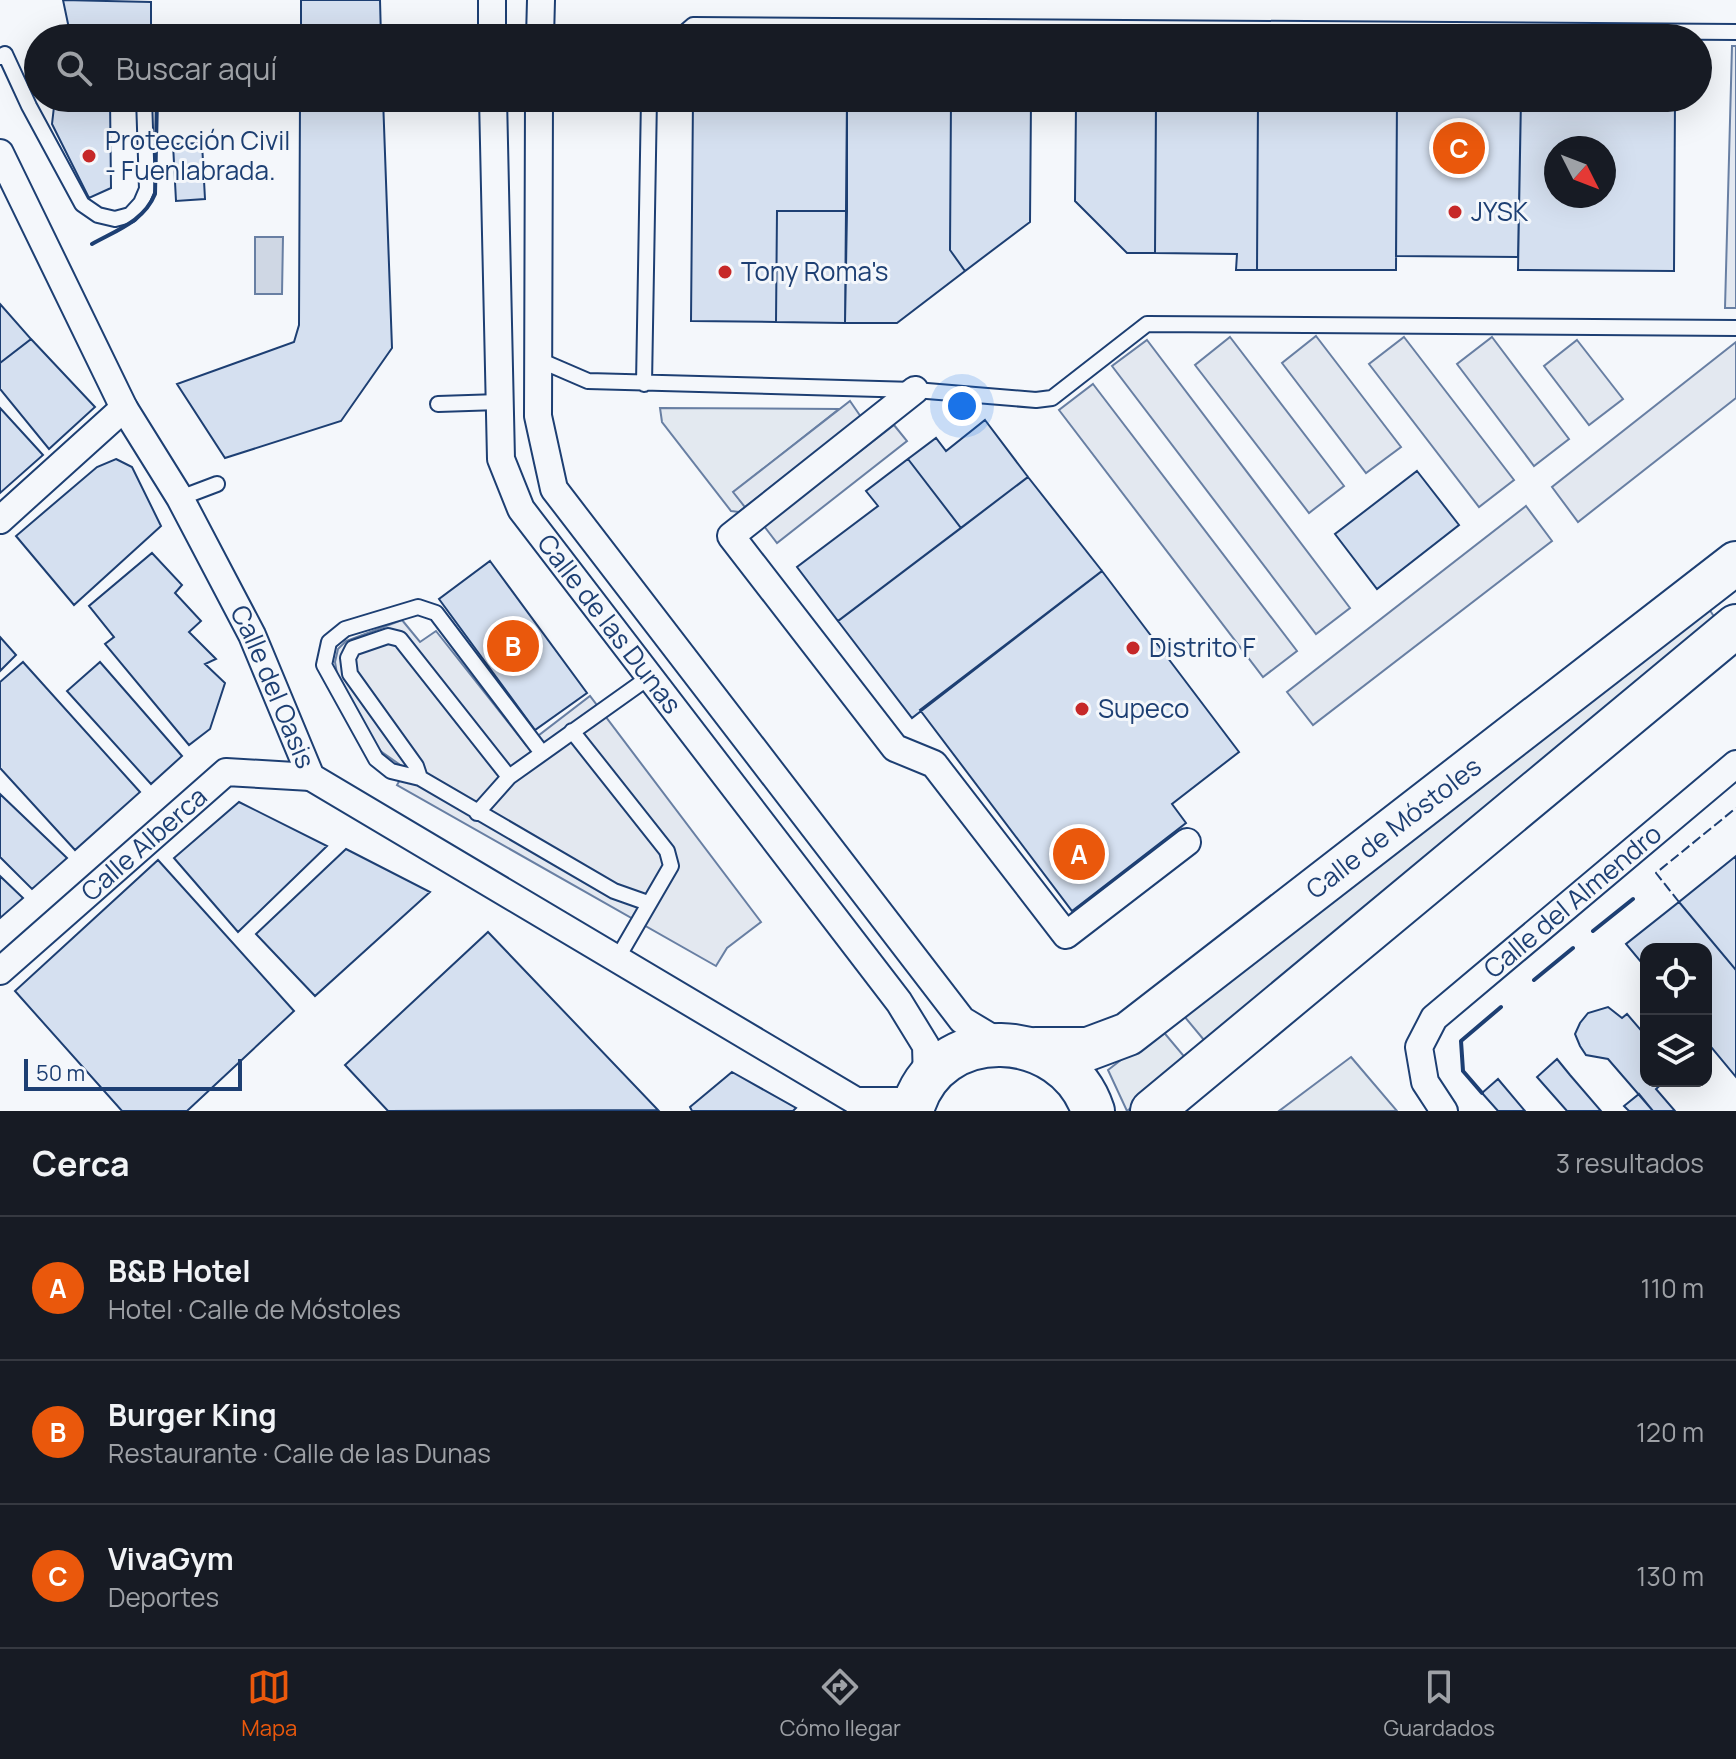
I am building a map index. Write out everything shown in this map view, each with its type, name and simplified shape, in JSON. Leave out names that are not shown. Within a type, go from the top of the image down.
[{"type":"main road","name":"Calle de Móstoles","points":[[918,1097],[948,1061],[973,1048],[1088,1049],[1128,1034],[1736,563]]},
{"type":"main road","points":[[1152,1111],[1736,626]]},
{"type":"main road","points":[[1018,1046],[1065,1066],[1087,1093],[1093,1111]]},
{"type":"street","points":[[492,0],[492,24]]},
{"type":"street","points":[[540,24],[541,0]]},
{"type":"street","name":"Calle de las Dunas","points":[[493,112],[501,459],[521,509],[899,1002],[926,1046],[918,1097]]},
{"type":"street","name":"Calle de las Dunas","points":[[539,112],[538,416],[554,489],[962,1020],[1018,1046]]},
{"type":"street","name":"Calle del Oasis","points":[[0,153],[6,184],[124,408],[180,498],[252,635],[311,777],[856,1101],[918,1097]]},
{"type":"street","points":[[915,390],[731,536],[895,748],[934,764],[1066,935],[1187,842]]},
{"type":"street","points":[[0,520],[124,408]]},
{"type":"street","name":"Calle del Almendro","points":[[1444,1111],[1425,1082],[1419,1047],[1434,1018],[1736,764]]},
{"type":"street","name":"Calle Alberca","points":[[0,971],[226,772],[311,777]]},
{"type":"lane","points":[[1712,32],[1736,32]]},
{"type":"lane","points":[[0,57],[5,54],[24,95]]},
{"type":"lane","points":[[32,112],[82,204],[98,215],[115,219],[130,215],[141,203],[147,189],[144,112]]},
{"type":"lane","points":[[644,384],[649,112]]},
{"type":"lane","points":[[537,359],[588,381],[915,390],[1036,400],[1052,398],[1147,324],[1736,328]]},
{"type":"lane","points":[[438,404],[499,402]]},
{"type":"lane","points":[[180,498],[217,484]]},
{"type":"lane","points":[[542,753],[436,613],[418,607],[345,629],[329,642],[324,665],[376,759],[391,771],[420,778],[614,891],[648,903]]},
{"type":"lane","points":[[420,778],[416,766],[350,674],[348,658],[353,648],[388,636],[400,639],[509,777]]},
{"type":"lane","points":[[477,813],[509,777],[648,678]]},
{"type":"lane","points":[[572,731],[667,851],[671,866],[617,959]]},
{"type":"shaded area","points":[[1732,46],[1736,46],[1736,308],[1725,308]]},
{"type":"shaded area","points":[[255,237],[283,237],[282,294],[255,294]]},
{"type":"shaded area","points":[[1316,336],[1401,447],[1366,473],[1282,363]]},
{"type":"shaded area","points":[[1230,337],[1344,486],[1309,513],[1195,365]]},
{"type":"shaded area","points":[[1404,337],[1514,480],[1479,507],[1369,364]]},
{"type":"shaded area","points":[[1492,337],[1569,439],[1534,466],[1457,364]]},
{"type":"shaded area","points":[[1147,340],[1350,608],[1316,634],[1112,366]]},
{"type":"shaded area","points":[[1577,340],[1623,399],[1589,425],[1544,366]]},
{"type":"shaded area","points":[[1736,342],[1736,398],[1578,522],[1552,487]]},
{"type":"shaded area","points":[[1093,384],[1297,651],[1263,677],[1059,410]]},
{"type":"shaded area","points":[[850,401],[861,417],[745,507],[733,492]]},
{"type":"shaded area","points":[[660,408],[839,409],[734,492],[745,507],[739,512],[731,511],[662,422]]},
{"type":"shaded area","points":[[894,425],[907,441],[777,543],[764,526]]},
{"type":"shaded area","points":[[1526,506],[1552,541],[1313,725],[1287,692]]},
{"type":"shaded area","points":[[1707,606],[1717,621],[1209,1046],[1184,1016]]},
{"type":"shaded area","points":[[402,620],[420,642],[436,631],[526,745],[590,696],[761,922],[727,948],[716,966],[397,785],[406,769],[379,750],[337,674],[335,662],[338,649],[346,641]]},
{"type":"shaded area","points":[[1161,1029],[1188,1061],[1127,1111],[1108,1070]]},
{"type":"shaded area","points":[[1351,1057],[1397,1111],[1279,1111]]},
{"type":"building","points":[[63,0],[151,2],[151,24],[68,24]]},
{"type":"building","points":[[301,0],[380,0],[381,24],[301,24]]},
{"type":"building","name":"Protección Civil - Fuenlabrada.","points":[[53,112],[110,112],[111,188],[89,198],[52,124]]},
{"type":"building","points":[[300,112],[384,112],[392,348],[341,421],[225,458],[177,384],[294,342],[299,325]]},
{"type":"building","points":[[693,112],[847,112],[847,211],[777,211],[776,322],[691,321]]},
{"type":"building","points":[[847,112],[951,112],[950,250],[965,271],[897,323],[845,323]]},
{"type":"building","points":[[951,112],[1031,112],[1030,222],[965,271],[950,250]]},
{"type":"building","points":[[1076,112],[1156,112],[1155,253],[1127,253],[1075,201]]},
{"type":"building","points":[[1156,112],[1258,112],[1257,270],[1236,270],[1237,254],[1155,253]]},
{"type":"building","points":[[1258,112],[1397,112],[1396,270],[1257,270]]},
{"type":"building","points":[[1397,112],[1521,112],[1518,257],[1396,256]]},
{"type":"building","points":[[1521,112],[1675,112],[1674,271],[1518,270]]},
{"type":"building","points":[[202,143],[205,199],[176,201],[173,144]]},
{"type":"building","points":[[777,211],[847,211],[845,323],[776,322]]},
{"type":"building","points":[[0,304],[31,339],[0,363]]},
{"type":"building","points":[[31,339],[95,407],[49,449],[0,389],[0,363]]},
{"type":"building","points":[[0,408],[43,455],[0,493]]},
{"type":"building","points":[[985,420],[1028,477],[961,528],[908,459],[936,438],[946,451]]},
{"type":"building","points":[[116,459],[132,467],[161,526],[74,605],[16,536],[97,467]]},
{"type":"building","points":[[908,459],[961,528],[838,621],[797,567],[878,506],[866,491]]},
{"type":"building","points":[[1417,471],[1459,525],[1377,589],[1335,534]]},
{"type":"building","points":[[1028,477],[1102,571],[912,718],[838,621]]},
{"type":"building","points":[[152,553],[182,585],[175,593],[201,621],[189,632],[216,659],[205,664],[225,683],[210,729],[189,745],[105,644],[114,637],[89,606]]},
{"type":"building","points":[[490,561],[587,693],[535,730],[439,599]]},
{"type":"building","points":[[1102,571],[1239,752],[1172,804],[1186,823],[1072,911],[920,710]]},
{"type":"building","points":[[0,637],[16,655],[0,671]]},
{"type":"building","points":[[23,662],[140,792],[75,850],[0,768],[0,682]]},
{"type":"building","points":[[100,662],[182,756],[151,784],[67,691]]},
{"type":"building","points":[[0,794],[67,858],[32,889],[0,857]]},
{"type":"building","points":[[239,802],[327,846],[238,932],[174,858]]},
{"type":"building","points":[[346,849],[430,892],[315,996],[256,934]]},
{"type":"building","points":[[1736,856],[1736,970],[1679,902]]},
{"type":"building","points":[[158,860],[294,1011],[187,1111],[122,1111],[15,991]]},
{"type":"building","points":[[0,876],[23,898],[0,918]]},
{"type":"building","points":[[1679,902],[1736,970],[1736,1077],[1712,1048],[1712,943],[1640,943],[1640,961],[1626,944]]},
{"type":"building","points":[[488,932],[658,1110],[388,1111],[345,1065]]},
{"type":"building","points":[[1608,1007],[1622,1018],[1627,1014],[1640,1029],[1640,1087],[1658,1087],[1656,1089],[1675,1111],[1653,1111],[1608,1059],[1586,1055],[1575,1034],[1588,1013]]},
{"type":"building","points":[[1557,1059],[1601,1111],[1567,1111],[1537,1077]]},
{"type":"building","points":[[732,1072],[796,1108],[793,1111],[692,1111],[690,1107]]},
{"type":"building","points":[[1498,1079],[1525,1111],[1498,1111],[1482,1093]]},
{"type":"building","points":[[1639,1094],[1653,1111],[1629,1111],[1624,1106]]},
{"type":"fence","points":[[1679,902],[1656,873],[1736,808]]},
{"type":"wall","points":[[92,244],[137,218],[155,194],[157,112]]},
{"type":"wall","points":[[1593,931],[1633,899]]},
{"type":"wall","points":[[1534,980],[1573,948]]},
{"type":"wall","points":[[1482,1093],[1463,1071],[1461,1041],[1501,1007]]},
{"type":"place","name":"VivaGym","points":[[1459,148]]},
{"type":"place","name":"Protección Civil - Fuenlabrada.","points":[[89,156]]},
{"type":"place","name":"JYSK","points":[[1455,212]]},
{"type":"place","name":"Tony Roma's","points":[[725,272]]},
{"type":"place","name":"Burger King","points":[[513,646]]},
{"type":"place","name":"Distrito F","points":[[1133,648]]},
{"type":"place","name":"Supeco","points":[[1082,709]]},
{"type":"place","name":"B&B Hotel","points":[[1079,854]]}]
